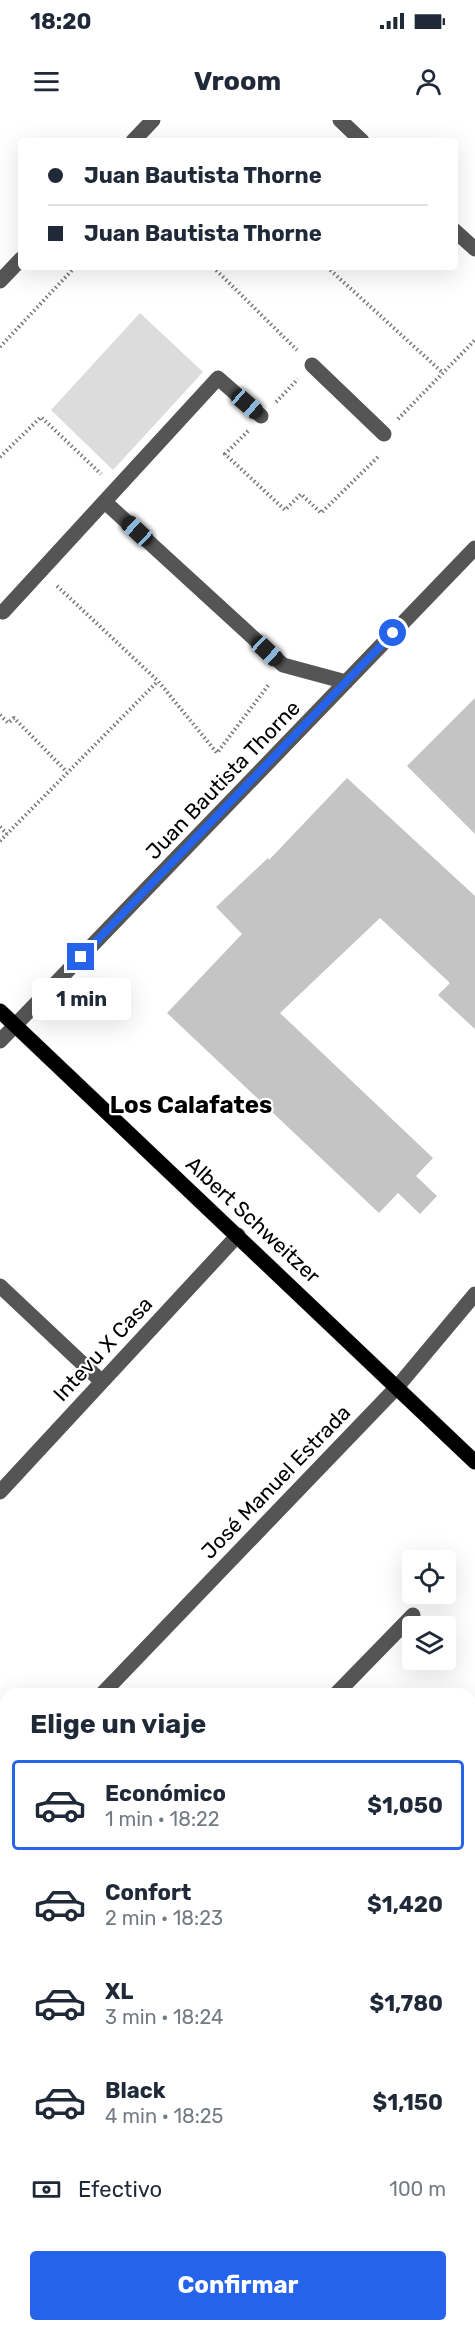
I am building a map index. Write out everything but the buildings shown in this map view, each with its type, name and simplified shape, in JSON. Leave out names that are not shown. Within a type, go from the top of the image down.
[{"type":"main road","name":"Albert Schweitzer","points":[[0,1011],[398,1386],[475,1462]]},
{"type":"street","points":[[136,138],[153,120]]},
{"type":"street","points":[[340,120],[359,138]]},
{"type":"street","points":[[458,234],[475,249]]},
{"type":"street","points":[[0,281],[18,262]]},
{"type":"street","points":[[312,365],[384,434]]},
{"type":"street","points":[[3,612],[218,378],[261,416]]},
{"type":"street","points":[[105,502],[283,665],[346,682]]},
{"type":"street","name":"Juan Bautista Thorne","points":[[0,1041],[475,548]]},
{"type":"street","name":"Intevu X Casa","points":[[0,1492],[238,1235]]},
{"type":"street","points":[[0,1286],[101,1382]]},
{"type":"street","name":"José Manuel Estrada","points":[[108,1688],[398,1386],[475,1294]]},
{"type":"street","points":[[342,1688],[412,1615]]},
{"type":"path","points":[[0,347],[72,270]]},
{"type":"path","points":[[216,270],[312,365]]},
{"type":"path","points":[[330,270],[442,373]]},
{"type":"path","points":[[225,454],[285,510],[301,494],[321,513],[382,452],[374,444],[475,340]]},
{"type":"path","points":[[0,457],[41,417],[117,489]]},
{"type":"path","points":[[41,571],[158,681],[217,753],[283,665]]},
{"type":"path","points":[[0,841],[158,681]]},
{"type":"path","points":[[0,715],[8,723],[14,718],[67,772]]},
{"type":"path","points":[[0,827],[7,834]]},
{"type":"shaded area","points":[[140,313],[203,372],[113,470],[51,410]]},
{"type":"district","name":"Los Calafates","points":[[191,1105]]},
{"type":"route","points":[[81,957],[393,633]]}]
